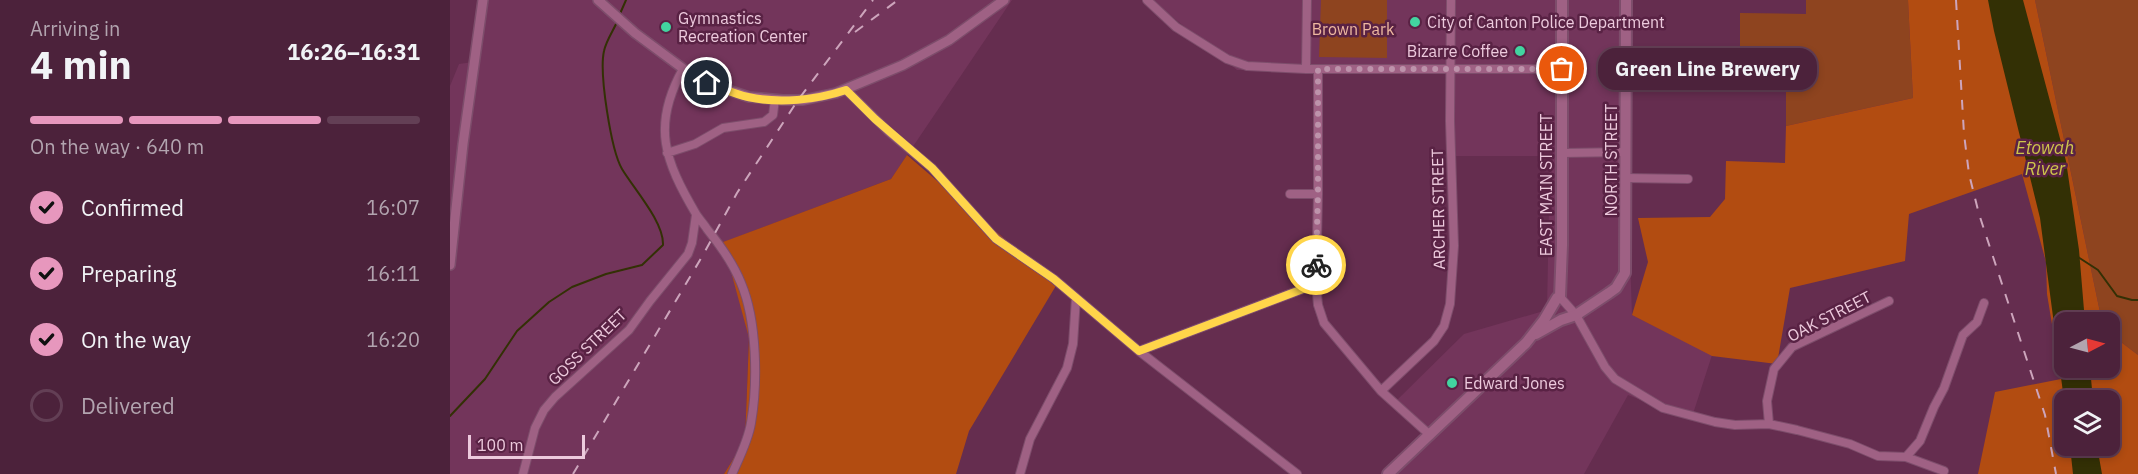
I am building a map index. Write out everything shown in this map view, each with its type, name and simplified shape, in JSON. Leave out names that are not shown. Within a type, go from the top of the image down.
[{"type":"main road","name":"EAST MAIN STREET","points":[[1560,297],[1562,0]]},
{"type":"main road","name":"NORTH STREET","points":[[1576,315],[1610,294],[1620,282],[1625,266],[1626,0]]},
{"type":"main road","points":[[1388,474],[1534,335],[1557,298],[1560,297]]},
{"type":"main road","points":[[1534,335],[1561,320],[1576,315]]},
{"type":"street","points":[[450,265],[483,0]]},
{"type":"street","points":[[599,1],[635,33],[683,69],[707,83],[749,97],[803,100],[846,90],[929,51],[967,28],[1004,0]]},
{"type":"street","points":[[1147,0],[1176,27],[1227,59],[1247,66],[1306,69],[1562,69]]},
{"type":"street","points":[[1306,69],[1307,0]]},
{"type":"street","name":"ARCHER STREET","points":[[1381,391],[1434,341],[1449,313],[1454,246],[1450,121],[1451,0]]},
{"type":"street","points":[[683,69],[666,108],[664,124],[667,153],[671,166],[696,215],[724,252],[741,281],[749,304],[754,330],[751,423],[744,448],[732,474]]},
{"type":"street","points":[[1318,69],[1316,284],[1318,305],[1324,323],[1381,391],[1430,435]]},
{"type":"street","points":[[846,90],[875,119],[932,168],[996,239],[1054,279],[1139,351],[1298,474]]},
{"type":"street","points":[[667,153],[695,144],[723,128],[764,122],[773,115],[775,99]]},
{"type":"street","points":[[1561,153],[1626,152]]},
{"type":"street","points":[[1626,178],[1688,179]]},
{"type":"street","points":[[1290,194],[1318,194]]},
{"type":"street","name":"GOSS STREET","points":[[523,474],[535,428],[544,410],[555,397],[629,330],[688,254],[696,215]]},
{"type":"street","points":[[1139,351],[1316,284]]},
{"type":"street","points":[[1560,297],[1576,315],[1605,368],[1615,380],[1663,408],[1715,422],[1735,425],[1769,424],[1830,438],[1878,456],[1906,457],[1944,471]]},
{"type":"street","points":[[1020,474],[1030,439],[1067,368],[1072,344],[1076,298]]},
{"type":"street","name":"OAK STREET","points":[[1769,424],[1767,401],[1774,369],[1792,347],[1889,302]]},
{"type":"street","points":[[1906,457],[1920,441],[1944,388],[1963,335],[1977,322],[1983,303]]},
{"type":"shaded area","points":[[482,0],[1012,0],[891,179],[724,242],[749,337],[745,440],[724,474],[450,474],[450,86],[459,64],[473,62]]},
{"type":"shaded area","points":[[1152,0],[1627,0],[1626,137],[1632,315],[1712,355],[1691,420],[1628,395],[1584,474],[1393,474],[1431,438],[1395,402],[1464,334],[1547,310],[1550,156],[1454,156],[1453,70],[1237,70]]},
{"type":"shaded area","points":[[1908,0],[2035,0],[2100,312],[2054,312],[2054,336],[2047,294],[2046,262],[2022,174],[1909,214],[1905,261],[1790,288],[1777,364],[1712,356],[1632,315],[1648,262],[1638,218],[1710,217],[1725,199],[1726,161],[1785,163],[1786,126],[1913,98]]},
{"type":"shaded area","points":[[907,155],[1057,284],[969,431],[956,474],[724,474],[745,440],[749,338],[723,242],[891,179]]},
{"type":"shaded area","points":[[2120,341],[2138,355],[2138,474],[1978,474],[1995,392],[2061,379],[2120,378]]},
{"type":"green space","name":"Brown Park","points":[[1321,0],[1387,0],[1387,58],[1319,57]]},
{"type":"green space","points":[[1806,0],[1908,0],[1913,98],[1786,126],[1786,51],[1740,50],[1740,13],[1806,14]]},
{"type":"green space","points":[[2035,0],[2138,0],[2138,355],[2120,341],[2120,312],[2100,312]]},
{"type":"water","name":"Etowah River","points":[[1988,0],[2023,0],[2066,161],[2079,250],[2084,312],[2054,312],[2054,324],[2040,218]]},
{"type":"water","name":"Etowah River","points":[[2061,378],[2091,378],[2092,390],[2063,390]]},
{"type":"water","points":[[2071,456],[2099,456],[2102,474],[2073,474]]},
{"type":"waterway","points":[[619,16],[626,0]]},
{"type":"waterway","points":[[450,416],[485,379],[517,331],[549,302],[572,287],[606,274],[642,265],[663,245],[659,226],[654,216],[622,169],[610,129],[603,62],[605,47],[617,22]]},
{"type":"waterway","points":[[2078,257],[2098,270],[2117,296],[2138,300]]},
{"type":"railway","points":[[573,474],[703,255],[737,193],[798,100],[873,0]]},
{"type":"railway","points":[[855,32],[898,0]]},
{"type":"railway","points":[[1956,0],[1964,134],[1969,174],[1979,214],[2045,415],[2056,474]]},
{"type":"way so far","points":[[1316,265],[1318,69],[1562,69]]},
{"type":"place","name":"City of Canton Police Department","points":[[1415,22]]},
{"type":"place","name":"Gymnastics Recreation Center","points":[[666,27]]},
{"type":"place","name":"Bizarre Coffee","points":[[1520,51]]},
{"type":"place","name":"Green Line Brewery","points":[[1562,69]]},
{"type":"place","name":"Edward Jones","points":[[1452,383]]},
{"type":"route","points":[[707,83],[749,97],[783,100],[803,100],[846,90],[861,107],[932,168],[996,239],[1054,279],[1139,351],[1316,284],[1316,265]]}]
